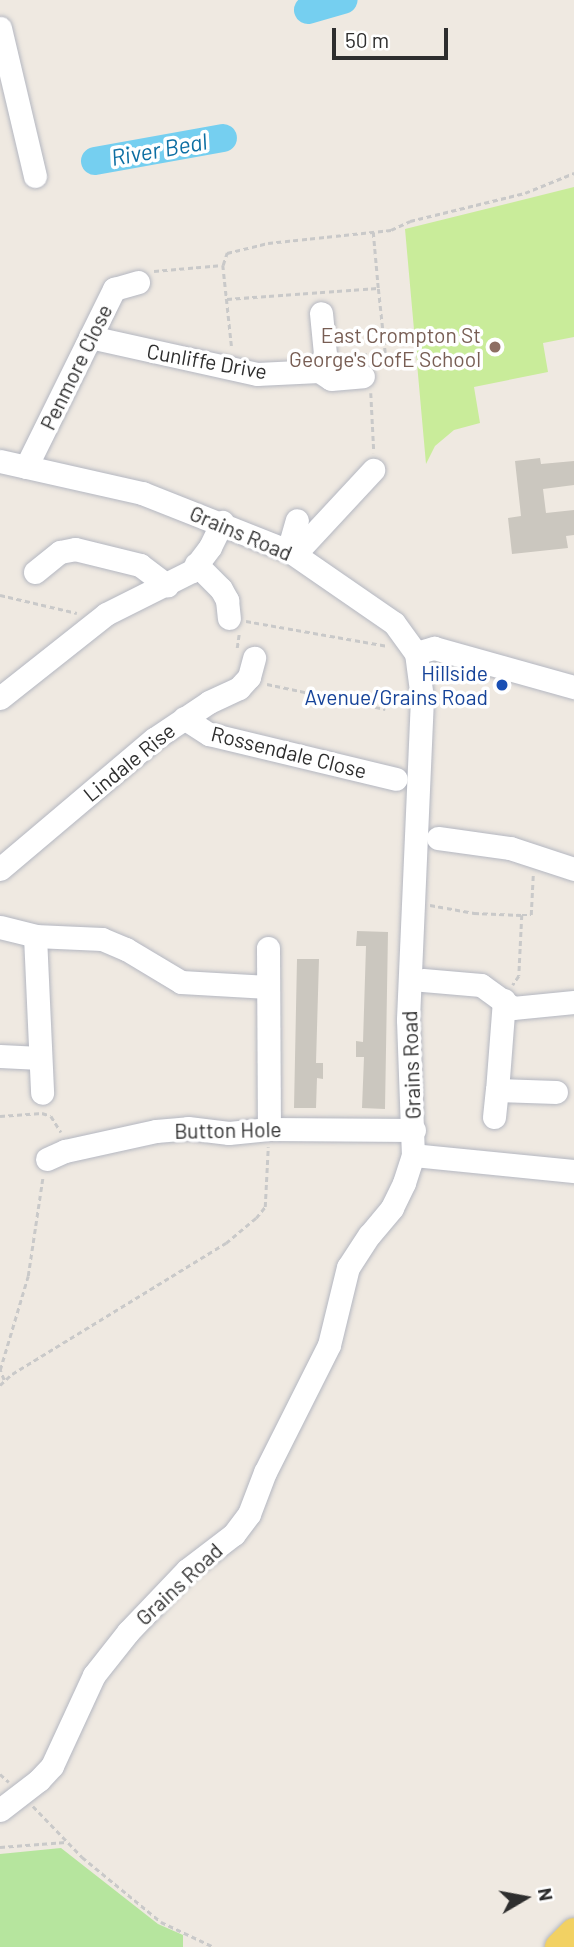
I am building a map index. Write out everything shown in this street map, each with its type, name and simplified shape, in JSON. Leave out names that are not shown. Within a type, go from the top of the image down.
[{"type":"main road","points":[[559,1947],[574,1932]]},
{"type":"street","points":[[0,28],[35,176]]},
{"type":"street","name":"Penmore Close","points":[[26,467],[114,289],[138,282]]},
{"type":"street","points":[[321,313],[322,362]]},
{"type":"street","name":"Cunliffe Drive","points":[[90,337],[257,374],[322,362],[331,379],[367,379]]},
{"type":"street","name":"Grains Road","points":[[0,461],[142,493],[222,522],[291,552],[394,623],[413,647],[422,698],[408,1020],[414,1155],[392,1208],[369,1235],[348,1267],[329,1345],[265,1472],[249,1514],[234,1534],[169,1588],[121,1640],[94,1675],[61,1752],[39,1780],[0,1810]]},
{"type":"street","points":[[291,552],[373,470]]},
{"type":"street","points":[[291,552],[297,520]]},
{"type":"street","points":[[0,698],[100,618],[167,585],[196,564],[216,536],[222,522]]},
{"type":"street","points":[[35,572],[61,552],[75,549],[140,565],[167,585]]},
{"type":"street","points":[[196,564],[220,589],[235,619]]},
{"type":"street","points":[[413,647],[434,648],[574,687]]},
{"type":"street","name":"Lindale Rise","points":[[0,869],[154,739],[184,718],[239,688],[252,668]]},
{"type":"street","name":"Rossendale Close","points":[[184,718],[209,734],[396,779]]},
{"type":"street","points":[[438,838],[510,848],[574,869]]},
{"type":"street","points":[[0,927],[35,936],[102,940],[126,949],[181,982],[268,987]]},
{"type":"street","points":[[35,936],[42,1093]]},
{"type":"street","points":[[268,948],[269,1129]]},
{"type":"street","points":[[423,980],[480,985],[513,1008],[574,1002]]},
{"type":"street","points":[[495,1117],[503,1000]]},
{"type":"street","points":[[0,1056],[40,1058]]},
{"type":"street","points":[[496,1090],[556,1092]]},
{"type":"street","name":"Button Hole","points":[[56,1155],[156,1131],[188,1128],[229,1133],[269,1129],[414,1130]]},
{"type":"street","points":[[414,1155],[574,1171]]},
{"type":"path","points":[[230,369],[233,356],[223,265],[227,253],[268,243],[373,232],[525,193],[574,173]]},
{"type":"path","points":[[322,362],[332,358],[385,353],[373,232]]},
{"type":"path","points":[[138,282],[140,272],[223,265]]},
{"type":"path","points":[[227,299],[378,288]]},
{"type":"path","points":[[367,379],[373,470]]},
{"type":"path","points":[[0,595],[100,618]]},
{"type":"path","points":[[385,709],[272,686],[252,668],[234,664],[235,619],[398,648],[413,647]]},
{"type":"path","points":[[413,905],[474,913],[531,915],[535,857]]},
{"type":"path","points":[[503,1000],[519,976],[522,915]]},
{"type":"path","points":[[0,1116],[42,1113],[51,1116],[62,1133],[56,1155],[38,1194],[28,1276],[0,1370],[4,1381]]},
{"type":"path","points":[[0,1385],[226,1243],[256,1218],[265,1207],[269,1129]]},
{"type":"path","points":[[22,1794],[68,1842],[161,1922],[214,1947]]},
{"type":"path","points":[[0,1847],[68,1842]]},
{"type":"green space","points":[[574,187],[574,337],[543,343],[548,372],[474,387],[480,423],[454,430],[435,446],[426,464],[405,229]]},
{"type":"green space","points":[[61,1848],[158,1924],[183,1935],[183,1947],[0,1947],[0,1854]]},
{"type":"building","points":[[540,458],[541,464],[574,461],[574,485],[543,489],[546,513],[574,510],[574,535],[566,536],[568,548],[512,554],[508,518],[521,516],[515,461]]},
{"type":"building","points":[[357,931],[388,932],[385,1109],[362,1108],[364,1057],[356,1057],[356,1041],[363,1042],[366,946],[356,946]]},
{"type":"building","points":[[297,959],[319,959],[316,1063],[323,1063],[323,1079],[317,1078],[316,1108],[294,1108]]},
{"type":"waterway","name":"River Beal","points":[[308,10],[344,0]]},
{"type":"waterway","name":"River Beal","points":[[95,161],[223,138]]},
{"type":"place","name":"East Crompton St George's CofE School","points":[[495,347]]},
{"type":"place","name":"Hillside Avenue/Grains Road","points":[[502,685]]}]
